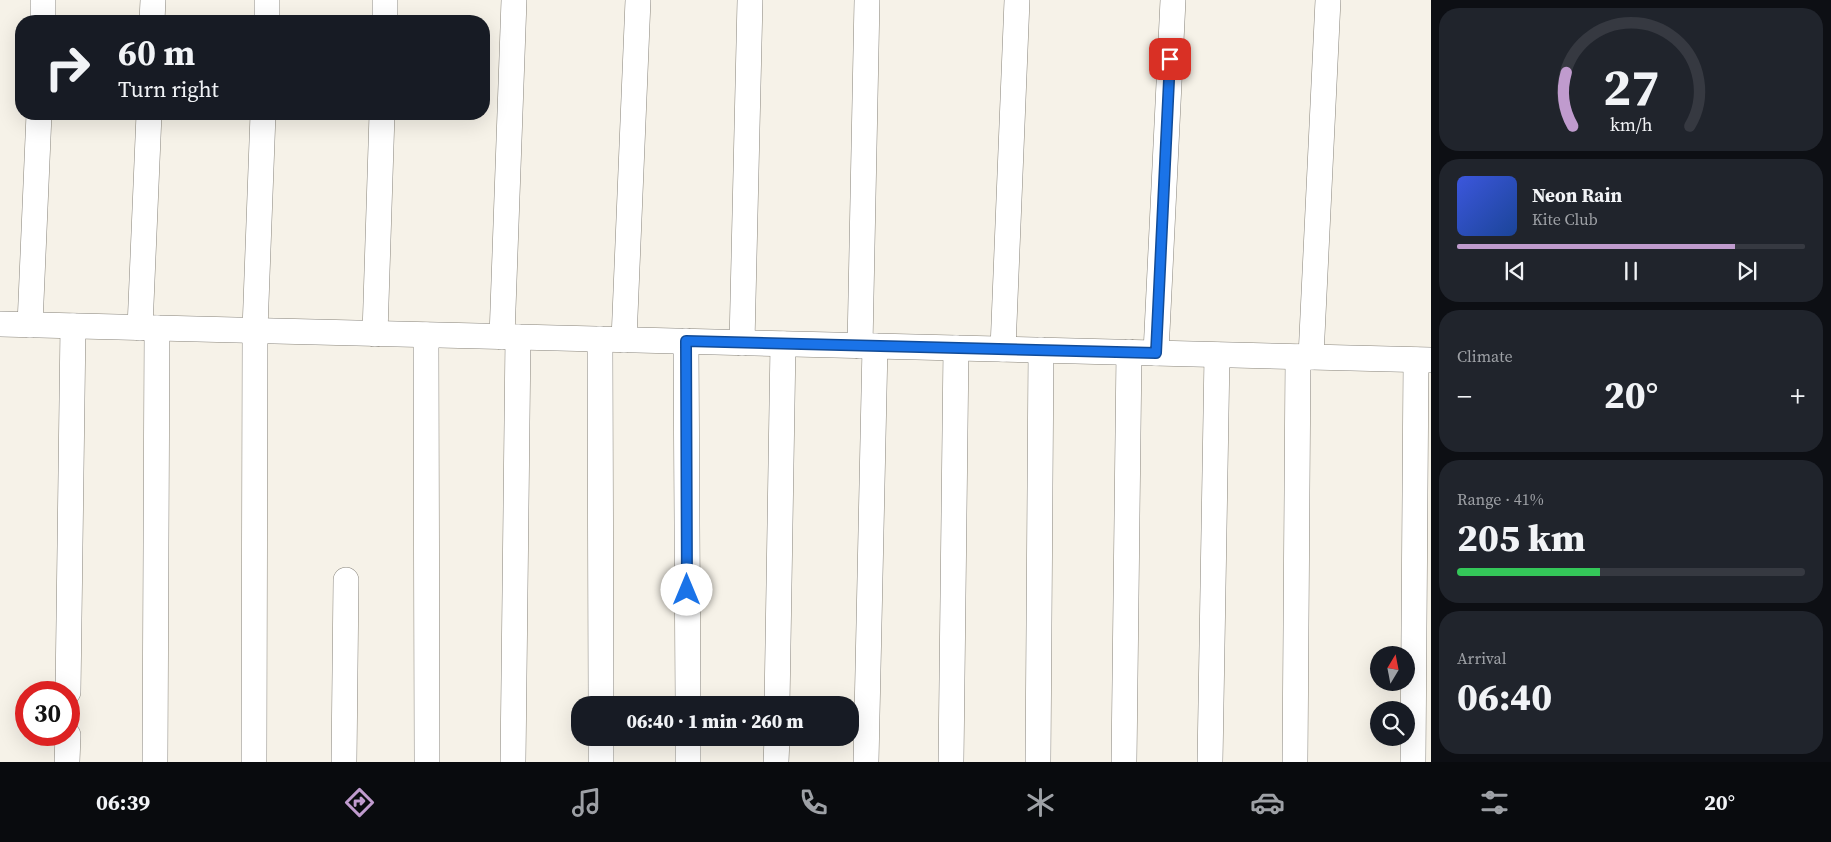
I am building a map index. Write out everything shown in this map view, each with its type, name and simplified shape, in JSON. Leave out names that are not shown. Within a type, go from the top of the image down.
[{"type":"street","points":[[42,15],[43,0]]},
{"type":"street","points":[[152,15],[153,0]]},
{"type":"street","points":[[267,15],[268,0]]},
{"type":"street","points":[[385,0],[385,15]]},
{"type":"street","points":[[513,762],[510,337],[514,0]]},
{"type":"street","points":[[601,696],[612,340],[638,0]]},
{"type":"street","points":[[742,343],[750,0]]},
{"type":"street","points":[[866,0],[866,762]]},
{"type":"street","points":[[1003,349],[1017,0]]},
{"type":"street","points":[[1156,353],[1173,0]]},
{"type":"street","points":[[1295,762],[1304,357],[1328,0]]},
{"type":"street","points":[[30,325],[39,120]]},
{"type":"street","points":[[149,120],[149,328],[155,762]]},
{"type":"street","points":[[254,762],[255,330],[263,120]]},
{"type":"street","points":[[375,334],[382,120]]},
{"type":"street","points":[[0,324],[1423,360],[1413,762]]},
{"type":"street","points":[[68,681],[73,326]]},
{"type":"street","points":[[426,335],[427,762]]},
{"type":"street","points":[[686,341],[688,696]]},
{"type":"street","points":[[777,696],[783,344]]},
{"type":"street","points":[[951,762],[956,348]]},
{"type":"street","points":[[1038,762],[1041,350]]},
{"type":"street","points":[[1124,762],[1129,352]]},
{"type":"street","points":[[1210,762],[1217,355]]},
{"type":"street","points":[[344,762],[346,580]]},
{"type":"street","points":[[67,762],[68,746]]},
{"type":"street","points":[[601,746],[601,762]]},
{"type":"street","points":[[688,746],[688,762]]},
{"type":"street","points":[[776,762],[777,746]]},
{"type":"route","points":[[687,590],[686,341],[1156,353],[1170,59]]}]
